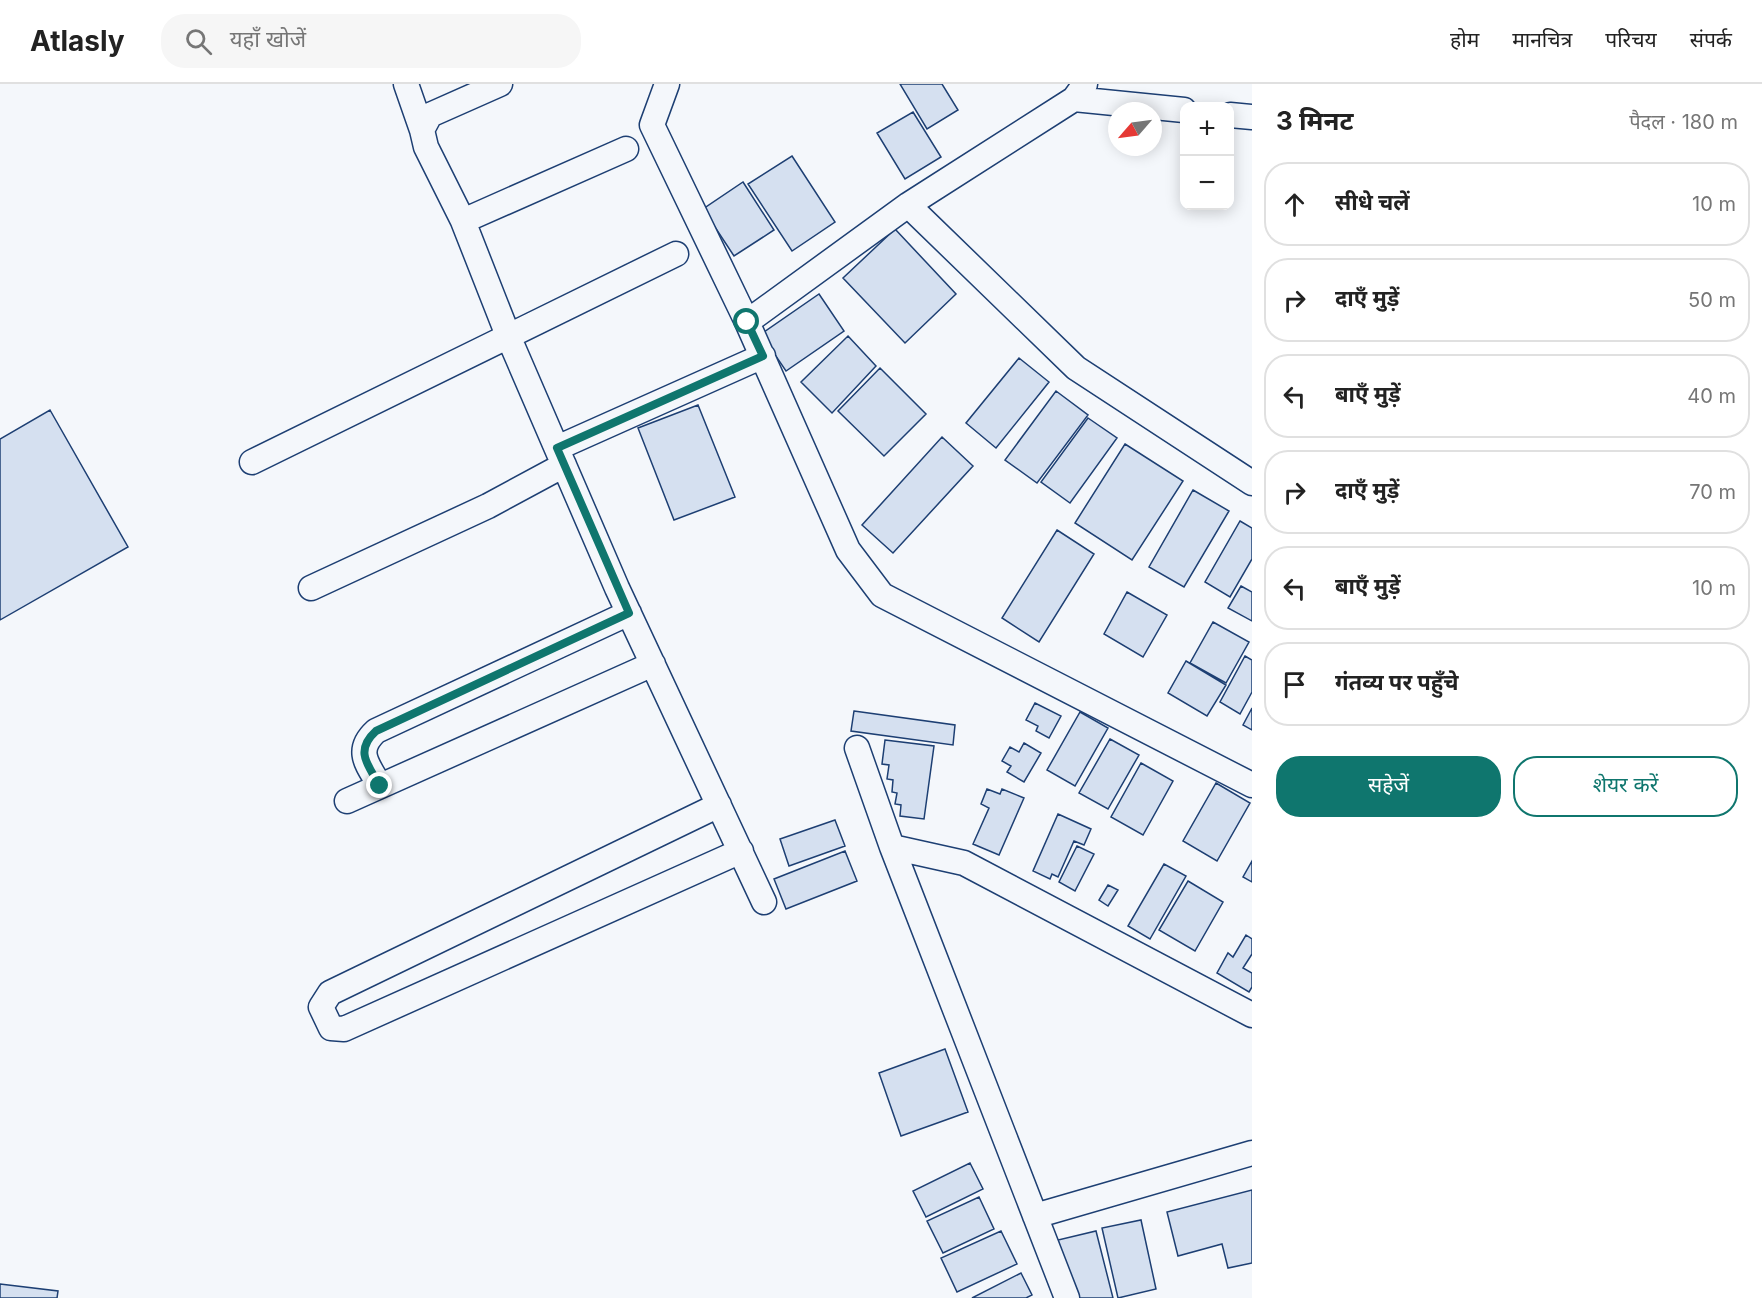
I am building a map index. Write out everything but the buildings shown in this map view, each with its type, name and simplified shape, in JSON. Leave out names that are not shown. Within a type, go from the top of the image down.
[{"type":"street","points":[[406,84],[426,147],[463,221],[560,457],[629,613],[764,902]]},
{"type":"street","points":[[422,130],[430,115],[500,84]]},
{"type":"street","points":[[668,84],[652,125],[763,356],[848,550],[882,595],[1252,785]]},
{"type":"street","points":[[747,322],[908,205],[1079,92],[1180,109]]},
{"type":"street","points":[[1234,115],[1252,117]]},
{"type":"street","points":[[463,221],[626,149]]},
{"type":"street","points":[[908,205],[1076,368],[1252,483]]},
{"type":"street","points":[[252,462],[510,338],[676,254]]},
{"type":"street","points":[[311,588],[488,506],[560,457],[763,356]]},
{"type":"street","points":[[380,786],[365,759],[364,750],[367,739],[376,731],[629,613]]},
{"type":"street","points":[[347,801],[653,664]]},
{"type":"street","points":[[857,748],[892,848],[1066,1298]]},
{"type":"street","points":[[719,805],[330,993],[321,1007],[326,1023],[331,1029],[344,1029],[741,852]]},
{"type":"street","points":[[892,848],[964,862],[1252,1016]]},
{"type":"street","points":[[1035,1216],[1252,1153]]},
{"type":"route","points":[[380,786],[365,759],[364,750],[367,739],[376,731],[629,613],[557,448],[763,356],[747,322]]}]
